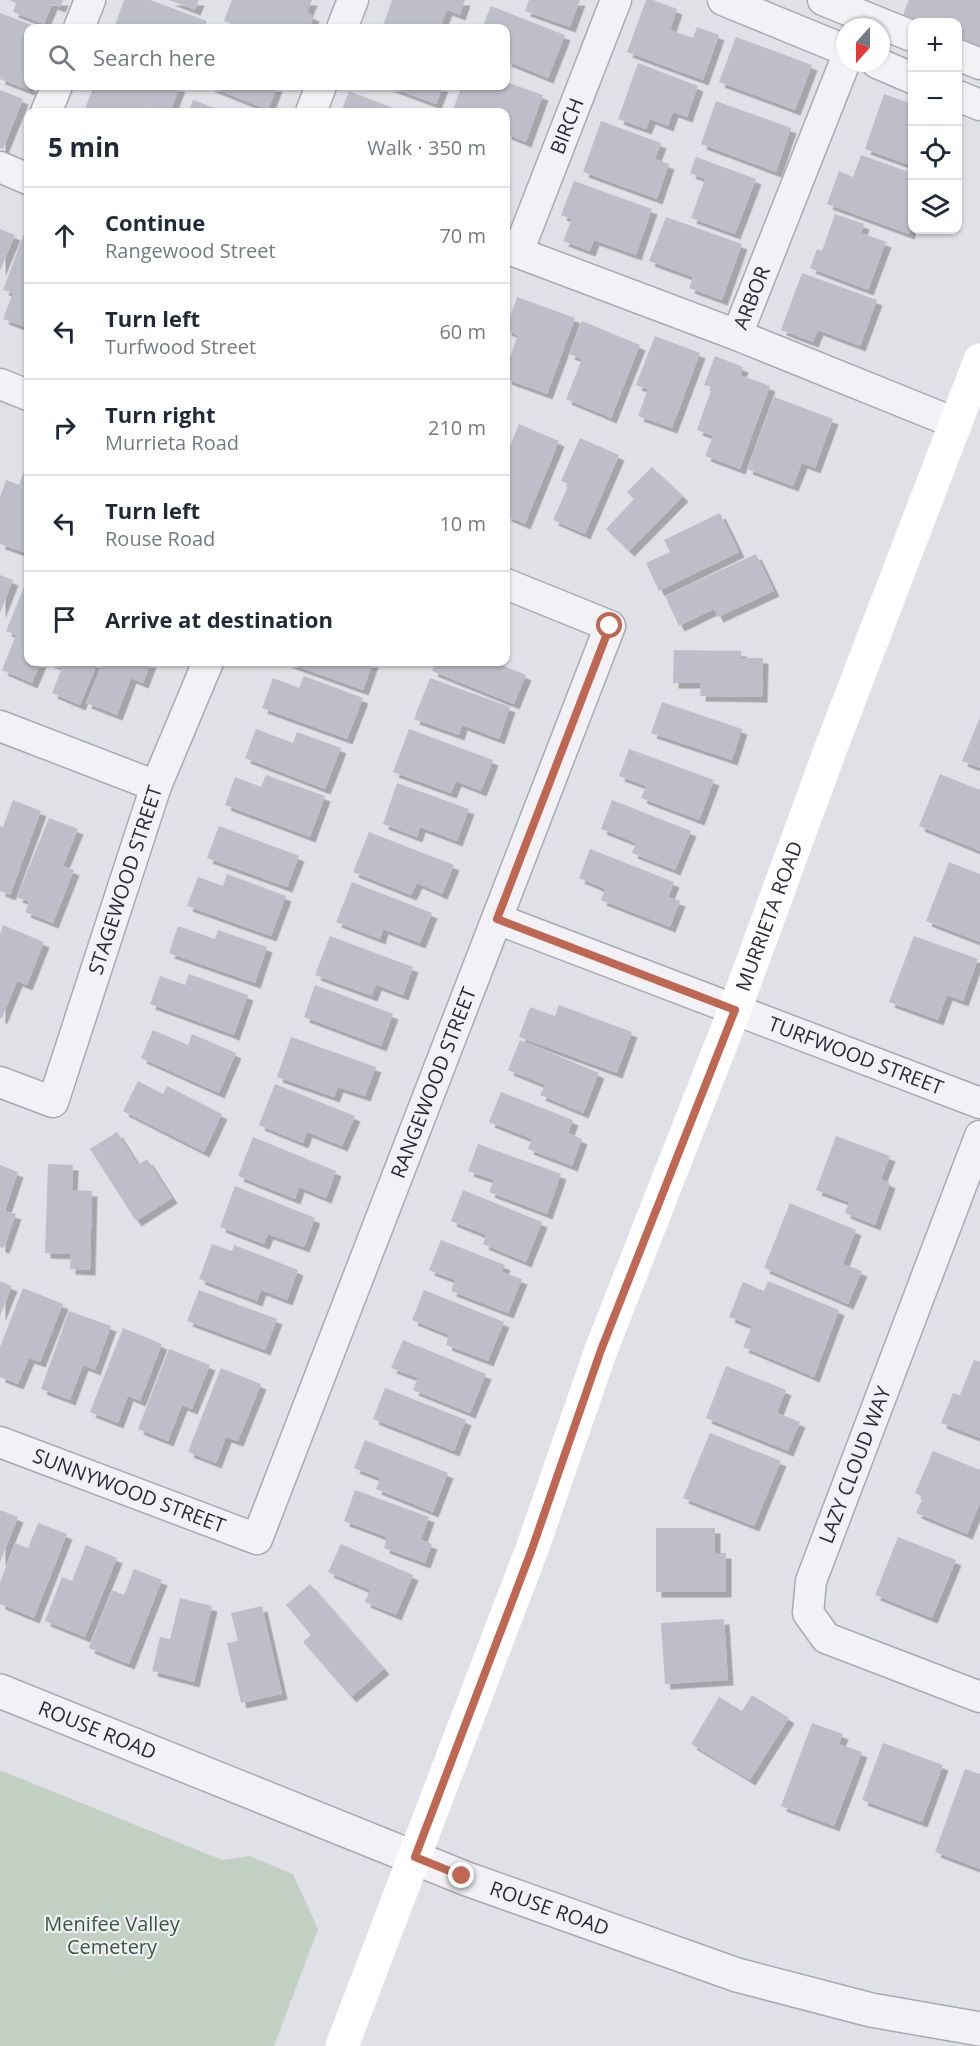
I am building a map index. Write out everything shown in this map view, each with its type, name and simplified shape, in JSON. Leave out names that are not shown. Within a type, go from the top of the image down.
[{"type":"main road","name":"MURRIETA ROAD","points":[[342,2046],[532,1549],[601,1350],[735,1010],[832,745],[980,360]]},
{"type":"street","points":[[81,24],[90,0]]},
{"type":"street","points":[[343,24],[352,0]]},
{"type":"street","name":"BIRCH","points":[[512,250],[616,0]]},
{"type":"street","points":[[723,0],[836,46]]},
{"type":"street","points":[[823,0],[864,14],[908,34]]},
{"type":"street","points":[[962,57],[980,64]]},
{"type":"street","points":[[890,69],[908,76]]},
{"type":"street","name":"ARBOR","points":[[512,250],[737,335],[841,72]]},
{"type":"street","points":[[48,108],[55,90]]},
{"type":"street","points":[[313,108],[319,90]]},
{"type":"street","points":[[962,98],[980,105]]},
{"type":"street","points":[[737,335],[956,423]]},
{"type":"street","points":[[0,384],[24,393]]},
{"type":"street","name":"RANGEWOOD STREET","points":[[257,1539],[610,626],[510,586]]},
{"type":"street","name":"STAGEWOOD STREET","points":[[0,1082],[53,1102],[156,786],[206,666]]},
{"type":"street","points":[[0,726],[156,786]]},
{"type":"street","name":"TURFWOOD STREET","points":[[497,919],[980,1103]]},
{"type":"street","name":"LAZY CLOUD WAY","points":[[980,1137],[811,1581],[808,1613],[826,1638],[980,1697]]},
{"type":"street","name":"SUNNYWOOD STREET","points":[[0,1442],[257,1539]]},
{"type":"street","name":"ROUSE ROAD","points":[[0,1690],[489,1887],[737,1975],[871,2010],[980,2029]]},
{"type":"green space","name":"Menifee Valley Cemetery","points":[[0,1770],[222,1860],[249,1856],[293,1874],[318,1929],[274,2046],[0,2046]]},
{"type":"building","points":[[9,0],[63,0],[60,7],[52,4],[44,24],[13,12],[16,3]]},
{"type":"building","points":[[124,0],[150,0],[207,21],[206,24],[115,24]]},
{"type":"building","points":[[169,0],[199,0],[195,10]]},
{"type":"building","points":[[232,0],[312,0],[307,13],[314,16],[311,24],[232,24],[224,21]]},
{"type":"building","points":[[392,0],[465,0],[460,15],[447,10],[442,24],[384,24]]},
{"type":"building","points":[[529,0],[580,0],[570,27],[525,11]]},
{"type":"building","points":[[646,0],[653,0],[677,9],[670,30],[693,38],[697,27],[719,35],[703,80],[627,52]]},
{"type":"building","points":[[909,0],[980,0],[980,46],[962,39],[962,18],[911,18],[903,15]]},
{"type":"building","points":[[491,6],[565,35],[548,78],[510,63],[510,24],[484,24]]},
{"type":"building","points":[[0,13],[29,24],[24,24],[24,88],[0,79]]},
{"type":"building","points":[[736,37],[812,65],[795,110],[719,82]]},
{"type":"building","points":[[638,63],[698,86],[687,117],[673,112],[668,126],[650,119],[646,129],[618,119]]},
{"type":"building","points":[[510,83],[543,95],[526,142],[510,136],[510,108],[454,108],[460,90],[510,90]]},
{"type":"building","points":[[0,90],[23,99],[3,149],[0,148]]},
{"type":"building","points":[[92,90],[178,90],[172,108],[85,108]]},
{"type":"building","points":[[218,90],[276,90],[269,108],[263,108]]},
{"type":"building","points":[[398,90],[441,90],[436,104]]},
{"type":"building","points":[[349,91],[394,108],[343,108]]},
{"type":"building","points":[[884,94],[908,103],[908,165],[865,149]]},
{"type":"building","points":[[193,100],[214,108],[190,108]]},
{"type":"building","points":[[716,101],[791,128],[776,172],[701,144]]},
{"type":"building","points":[[601,121],[661,143],[655,159],[669,164],[657,199],[583,172]]},
{"type":"building","points":[[861,155],[908,172],[908,234],[827,204],[839,171],[853,177]]},
{"type":"building","points":[[696,157],[756,179],[735,234],[691,218],[705,179],[690,173]]},
{"type":"building","points":[[574,181],[652,209],[636,255],[594,240],[590,251],[563,241],[572,219],[561,215]]},
{"type":"building","points":[[835,214],[864,224],[861,233],[886,242],[868,290],[810,268],[817,249],[822,251]]},
{"type":"building","points":[[666,217],[742,244],[722,300],[689,288],[693,277],[649,261]]},
{"type":"building","points":[[0,229],[15,235],[0,271]]},
{"type":"building","points":[[24,234],[24,327],[3,319],[13,293],[3,290]]},
{"type":"building","points":[[802,273],[877,300],[860,346],[818,330],[813,342],[781,330]]},
{"type":"building","points":[[517,297],[575,318],[547,394],[510,380],[510,358],[518,335],[510,332],[510,317]]},
{"type":"building","points":[[582,321],[640,345],[611,418],[566,399],[582,359],[569,354]]},
{"type":"building","points":[[655,336],[700,353],[672,428],[638,416],[648,389],[636,385]]},
{"type":"building","points":[[715,356],[743,367],[740,375],[770,386],[740,469],[705,456],[713,436],[697,430],[712,387],[704,385]]},
{"type":"building","points":[[774,397],[833,419],[815,468],[802,463],[793,486],[747,469]]},
{"type":"building","points":[[519,424],[559,441],[525,524],[510,518],[510,446]]},
{"type":"building","points":[[580,438],[619,455],[585,534],[553,520],[569,484],[561,481]]},
{"type":"building","points":[[652,467],[683,496],[629,551],[606,529],[634,499],[627,492]]},
{"type":"building","points":[[24,472],[24,552],[0,544],[0,497],[6,480],[19,485]]},
{"type":"building","points":[[720,513],[739,552],[659,591],[646,563],[670,552],[664,540]]},
{"type":"building","points":[[756,554],[774,591],[718,617],[714,609],[679,626],[665,596]]},
{"type":"building","points":[[0,575],[13,580],[0,613]]},
{"type":"building","points":[[24,587],[24,666],[39,666],[32,683],[2,670],[16,635],[6,631]]},
{"type":"building","points":[[674,650],[741,651],[741,658],[763,658],[762,697],[700,696],[701,683],[673,683]]},
{"type":"building","points":[[59,666],[96,666],[80,705],[52,693],[62,667]]},
{"type":"building","points":[[101,666],[149,666],[143,683],[131,678],[117,715],[86,703]]},
{"type":"building","points":[[296,666],[372,666],[363,690]]},
{"type":"building","points":[[434,666],[504,666],[526,675],[514,704],[432,671]]},
{"type":"building","points":[[304,676],[363,698],[347,739],[262,708],[273,678],[299,688]]},
{"type":"building","points":[[430,678],[510,707],[499,739],[462,725],[459,735],[414,719]]},
{"type":"building","points":[[662,702],[742,729],[732,760],[651,733]]},
{"type":"building","points":[[980,717],[980,768],[962,761]]},
{"type":"building","points":[[256,729],[293,743],[297,732],[341,748],[325,789],[245,758]]},
{"type":"building","points":[[409,729],[493,760],[481,791],[456,781],[451,793],[393,772]]},
{"type":"building","points":[[629,749],[714,780],[699,820],[641,798],[646,786],[619,776]]},
{"type":"building","points":[[940,774],[980,790],[980,851],[919,826]]},
{"type":"building","points":[[266,775],[325,796],[310,837],[225,805],[235,777],[261,787]]},
{"type":"building","points":[[397,783],[469,809],[457,841],[420,827],[417,837],[383,824]]},
{"type":"building","points":[[13,800],[41,811],[10,895],[0,891],[0,826],[3,827]]},
{"type":"building","points":[[612,800],[691,831],[675,870],[632,853],[636,843],[601,829]]},
{"type":"building","points":[[49,818],[78,829],[63,866],[74,870],[53,923],[25,912],[29,902],[17,897]]},
{"type":"building","points":[[219,826],[299,856],[287,887],[207,858]]},
{"type":"building","points":[[369,832],[454,865],[442,894],[417,883],[411,895],[353,872]]},
{"type":"building","points":[[590,849],[674,882],[668,897],[680,901],[670,927],[601,900],[605,889],[579,878]]},
{"type":"building","points":[[949,862],[980,874],[980,942],[926,921]]},
{"type":"building","points":[[227,874],[286,896],[271,936],[187,906],[198,877],[223,886]]},
{"type":"building","points":[[352,882],[432,913],[420,943],[383,929],[380,939],[336,922]]},
{"type":"building","points":[[3,925],[44,942],[27,985],[17,981],[2,1018],[0,1018],[0,934]]},
{"type":"building","points":[[178,926],[215,939],[218,930],[267,947],[255,983],[169,953]]},
{"type":"building","points":[[330,936],[413,967],[403,995],[376,985],[372,996],[315,975]]},
{"type":"building","points":[[914,936],[978,959],[963,1001],[947,995],[938,1020],[889,1002]]},
{"type":"building","points":[[189,974],[248,995],[234,1035],[150,1004],[160,976],[185,985]]},
{"type":"building","points":[[315,985],[393,1014],[381,1046],[304,1017]]},
{"type":"building","points":[[559,1005],[632,1032],[617,1073],[519,1037],[530,1007],[555,1016]]},
{"type":"building","points":[[153,1030],[188,1045],[192,1034],[236,1053],[219,1093],[141,1058]]},
{"type":"building","points":[[291,1037],[376,1067],[365,1096],[338,1087],[334,1097],[277,1077]]},
{"type":"building","points":[[520,1040],[599,1073],[583,1113],[540,1095],[545,1085],[508,1070]]},
{"type":"building","points":[[138,1081],[163,1094],[167,1086],[222,1114],[204,1152],[123,1111]]},
{"type":"building","points":[[275,1084],[355,1116],[342,1146],[307,1132],[303,1143],[259,1125]]},
{"type":"building","points":[[501,1092],[573,1120],[568,1133],[582,1139],[572,1166],[528,1149],[532,1139],[489,1122]]},
{"type":"building","points":[[117,1132],[138,1165],[147,1159],[172,1198],[136,1221],[90,1149]]},
{"type":"building","points":[[836,1136],[890,1156],[881,1179],[890,1183],[875,1225],[845,1213],[849,1202],[816,1190]]},
{"type":"building","points":[[253,1137],[336,1171],[326,1198],[299,1187],[295,1199],[238,1176]]},
{"type":"building","points":[[478,1144],[561,1174],[547,1214],[489,1192],[494,1180],[468,1171]]},
{"type":"building","points":[[48,1164],[73,1165],[72,1190],[92,1191],[90,1270],[70,1269],[71,1254],[45,1253]]},
{"type":"building","points":[[0,1165],[18,1172],[5,1211],[16,1214],[4,1248],[0,1247]]},
{"type":"building","points":[[235,1186],[315,1218],[304,1247],[268,1234],[264,1244],[220,1227]]},
{"type":"building","points":[[463,1190],[542,1222],[526,1262],[483,1244],[486,1235],[451,1221]]},
{"type":"building","points":[[790,1203],[856,1230],[843,1264],[862,1271],[848,1304],[764,1268]]},
{"type":"building","points":[[441,1240],[505,1265],[502,1272],[522,1279],[508,1313],[451,1291],[455,1280],[429,1270]]},
{"type":"building","points":[[212,1244],[232,1251],[234,1245],[298,1270],[287,1300],[261,1290],[257,1301],[199,1279]]},
{"type":"building","points":[[0,1281],[12,1286],[0,1316]]},
{"type":"building","points":[[768,1281],[839,1310],[814,1377],[743,1347],[752,1326],[729,1317],[743,1282],[764,1291]]},
{"type":"building","points":[[23,1288],[63,1304],[40,1362],[29,1358],[18,1384],[0,1377],[0,1347]]},
{"type":"building","points":[[199,1290],[277,1319],[265,1350],[187,1321]]},
{"type":"building","points":[[424,1290],[504,1322],[488,1361],[446,1345],[449,1335],[412,1320]]},
{"type":"building","points":[[69,1311],[111,1326],[95,1370],[83,1365],[70,1400],[41,1389]]},
{"type":"building","points":[[123,1328],[162,1344],[140,1401],[128,1396],[118,1423],[90,1412]]},
{"type":"building","points":[[403,1340],[486,1374],[470,1413],[413,1390],[418,1378],[391,1368]]},
{"type":"building","points":[[169,1349],[210,1365],[192,1409],[182,1405],[168,1441],[138,1429]]},
{"type":"building","points":[[974,1360],[980,1362],[980,1438],[941,1423],[953,1393],[960,1395]]},
{"type":"building","points":[[726,1366],[786,1390],[777,1413],[800,1422],[788,1451],[706,1418]]},
{"type":"building","points":[[221,1368],[261,1384],[238,1441],[226,1437],[216,1463],[188,1452]]},
{"type":"building","points":[[385,1388],[466,1420],[454,1451],[373,1419]]},
{"type":"building","points":[[710,1433],[781,1461],[754,1526],[683,1498]]},
{"type":"building","points":[[365,1440],[448,1473],[433,1512],[376,1489],[380,1478],[354,1468]]},
{"type":"building","points":[[933,1451],[980,1470],[980,1503],[967,1534],[916,1513],[923,1497],[915,1493]]},
{"type":"building","points":[[355,1490],[429,1517],[421,1540],[432,1544],[425,1563],[384,1548],[387,1537],[344,1521]]},
{"type":"building","points":[[0,1510],[18,1517],[0,1562]]},
{"type":"building","points":[[38,1523],[67,1534],[34,1618],[0,1604],[0,1583],[15,1543],[28,1548]]},
{"type":"building","points":[[656,1528],[715,1528],[715,1553],[726,1553],[726,1592],[656,1592]]},
{"type":"building","points":[[898,1537],[956,1560],[932,1618],[875,1595]]},
{"type":"building","points":[[341,1544],[413,1575],[396,1615],[365,1602],[370,1590],[328,1572]]},
{"type":"building","points":[[86,1545],[117,1558],[85,1637],[45,1621],[62,1577],[72,1581]]},
{"type":"building","points":[[134,1569],[162,1580],[129,1664],[89,1648],[112,1590],[124,1595]]},
{"type":"building","points":[[310,1584],[384,1669],[351,1697],[303,1642],[311,1635],[286,1605]]},
{"type":"building","points":[[180,1598],[212,1606],[194,1682],[152,1671],[160,1637],[170,1639]]},
{"type":"building","points":[[262,1606],[282,1694],[241,1703],[227,1643],[238,1641],[231,1613]]},
{"type":"building","points":[[724,1619],[728,1680],[665,1684],[661,1623]]},
{"type":"building","points":[[752,1695],[789,1718],[750,1780],[691,1744],[719,1697],[742,1711]]},
{"type":"building","points":[[812,1723],[843,1734],[839,1744],[862,1752],[834,1826],[781,1806]]},
{"type":"building","points":[[883,1743],[943,1765],[922,1822],[862,1800]]},
{"type":"building","points":[[965,1769],[980,1774],[980,1869],[935,1852]]},
{"type":"route","points":[[462,1876],[415,1857],[532,1549],[601,1350],[735,1010],[497,919],[610,626]]}]
